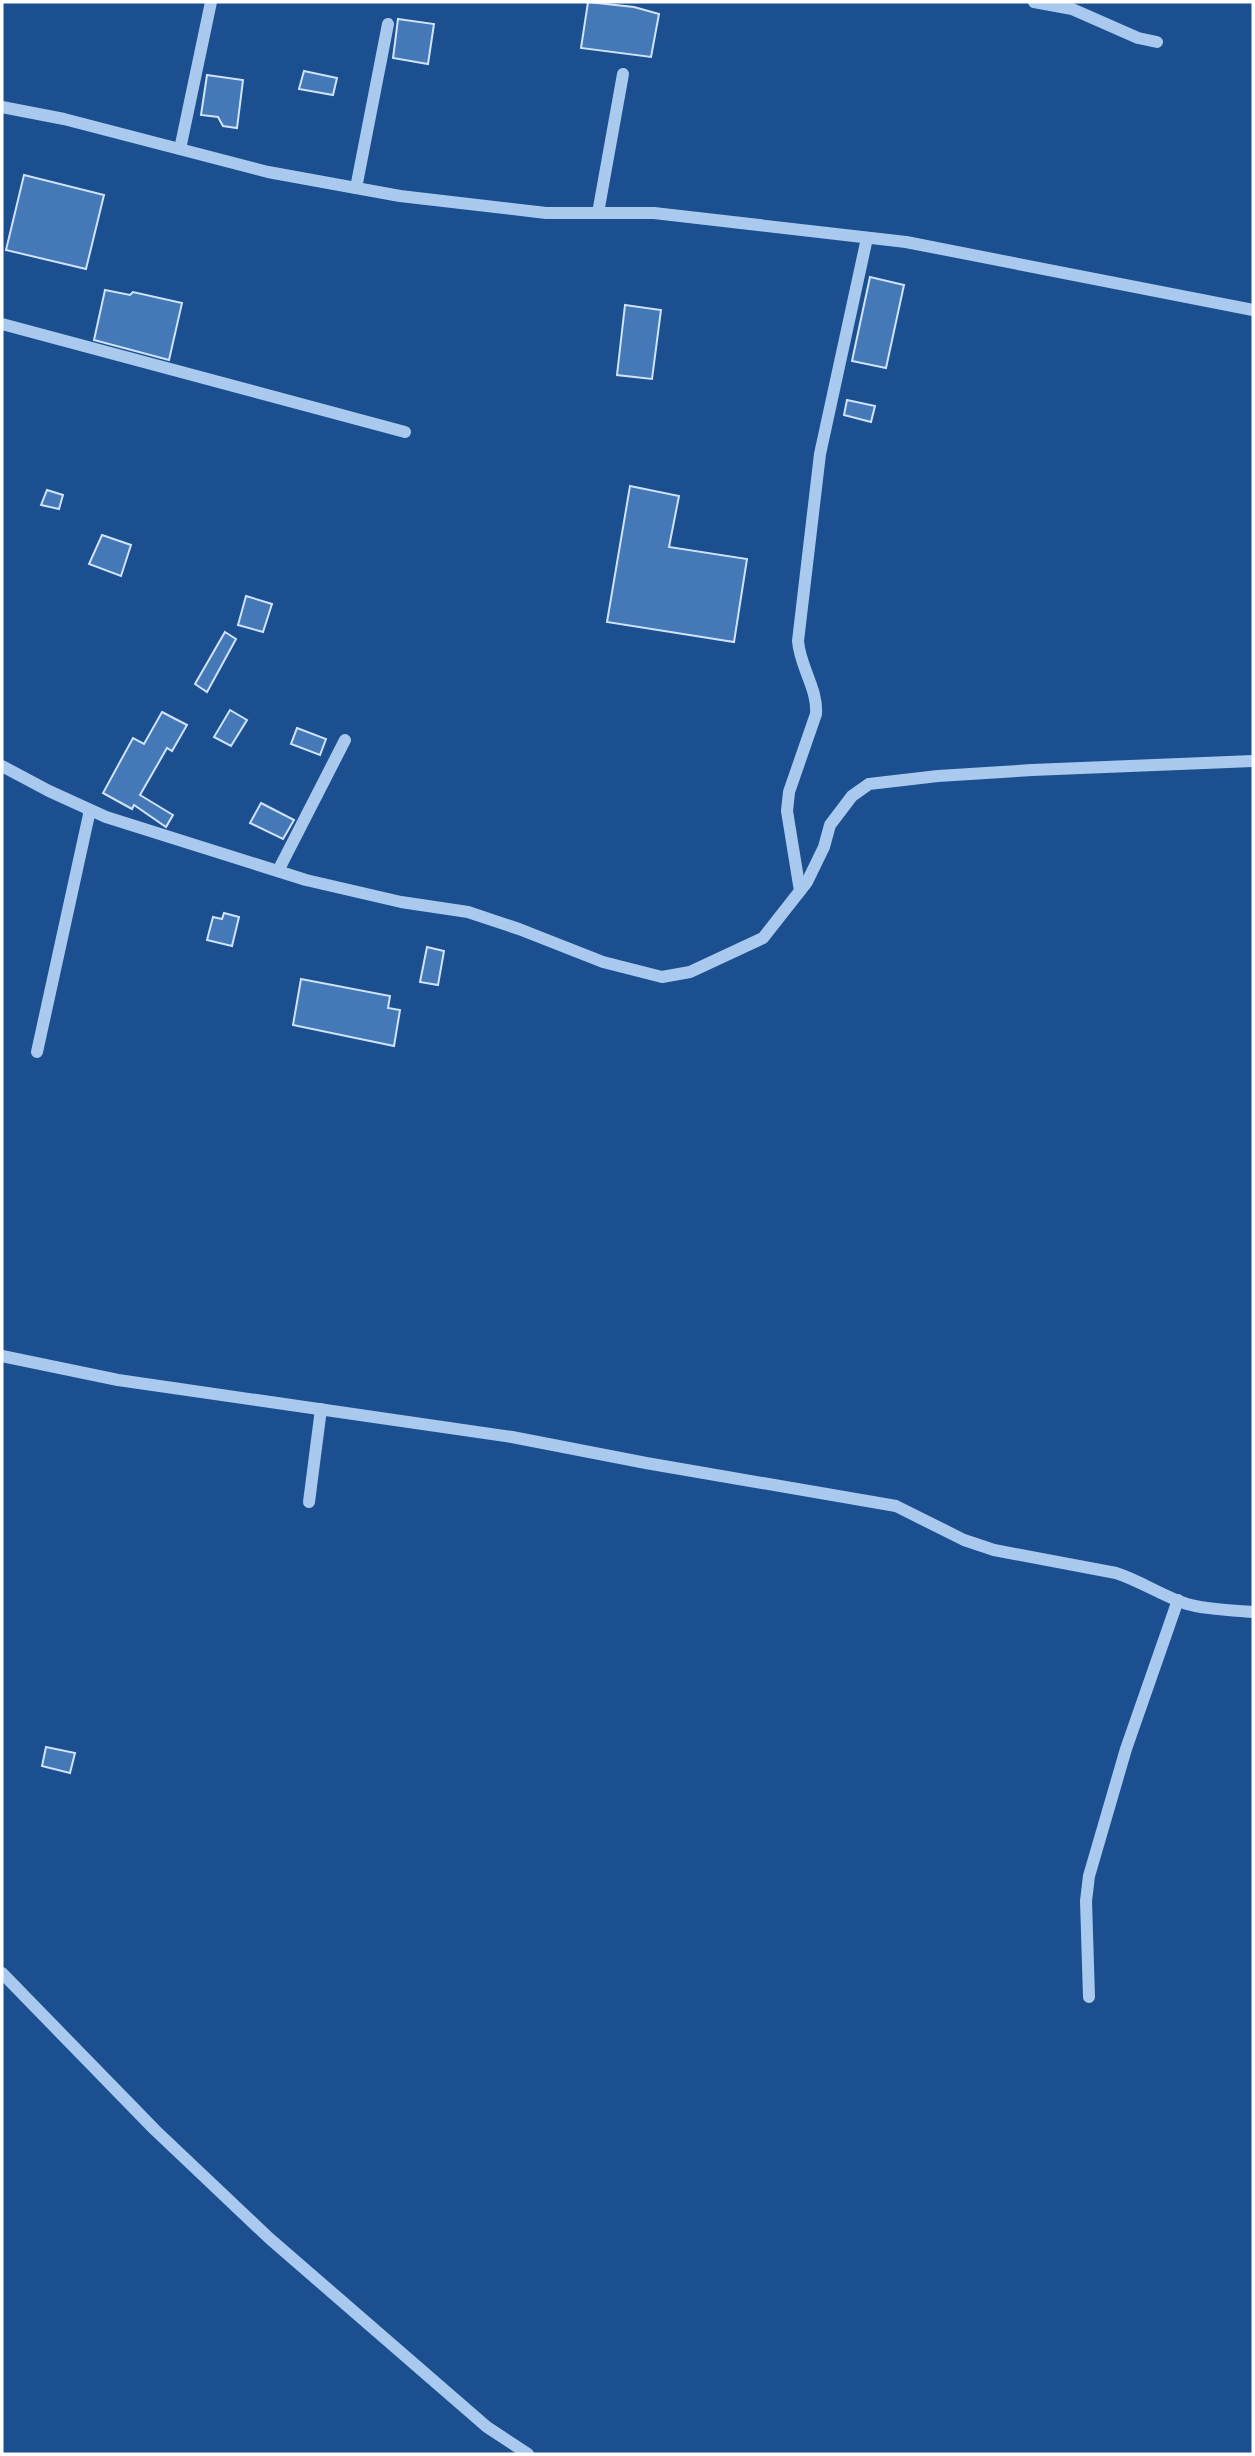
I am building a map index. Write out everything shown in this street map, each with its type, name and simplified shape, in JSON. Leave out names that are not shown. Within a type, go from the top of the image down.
[{"type":"street","points":[[180,149],[212,2]]},
{"type":"street","points":[[1034,2],[1072,9],[1138,38],[1157,42]]},
{"type":"street","points":[[356,188],[388,24]]},
{"type":"street","points":[[598,213],[623,74]]},
{"type":"street","points":[[2,107],[64,119],[268,172],[400,196],[546,213],[654,213],[906,242],[1253,310]]},
{"type":"street","points":[[800,891],[787,811],[789,792],[816,714],[817,701],[799,654],[806,562],[820,454],[867,237]]},
{"type":"street","points":[[2,324],[405,432]]},
{"type":"street","points":[[278,871],[345,740]]},
{"type":"street","points":[[2,766],[106,817],[306,880],[401,902],[468,912],[520,929],[603,962],[662,977],[690,972],[763,938],[807,882],[824,847],[830,824],[852,796],[869,785],[926,777],[1032,770],[1253,761]]},
{"type":"street","points":[[37,1052],[90,810]]},
{"type":"street","points":[[2,1356],[118,1380],[512,1437],[896,1506],[964,1540],[984,1547],[1116,1573],[1178,1600],[1214,1608],[1253,1612]]},
{"type":"street","points":[[309,1502],[321,1409]]},
{"type":"street","points":[[1090,1997],[1086,1901],[1089,1876],[1126,1749],[1178,1600]]},
{"type":"street","points":[[2,1972],[155,2130],[269,2238],[487,2427],[528,2454]]},
{"type":"building","points":[[588,2],[634,7],[659,14],[651,57],[581,48]]},
{"type":"building","points":[[398,19],[434,24],[428,64],[393,58]]},
{"type":"building","points":[[304,71],[337,78],[333,95],[299,89]]},
{"type":"building","points":[[207,75],[243,80],[237,128],[223,126],[218,117],[201,115]]},
{"type":"building","points":[[24,175],[104,195],[86,269],[6,250]]},
{"type":"building","points":[[870,277],[904,285],[886,368],[852,361]]},
{"type":"building","points":[[105,290],[130,295],[133,292],[182,303],[169,360],[94,340]]},
{"type":"building","points":[[625,305],[661,310],[652,379],[617,375]]},
{"type":"building","points":[[847,400],[875,406],[871,422],[844,415]]},
{"type":"building","points":[[630,486],[679,496],[669,547],[747,559],[734,642],[607,622]]},
{"type":"building","points":[[47,490],[63,495],[59,509],[41,505]]},
{"type":"building","points":[[102,535],[131,545],[121,576],[89,564]]},
{"type":"building","points":[[246,596],[272,604],[263,632],[238,625]]},
{"type":"building","points":[[225,632],[236,639],[207,692],[195,684]]},
{"type":"building","points":[[230,710],[247,720],[231,746],[214,737]]},
{"type":"building","points":[[162,712],[187,725],[172,751],[167,748],[140,795],[173,815],[166,827],[134,805],[132,809],[103,793],[133,738],[144,744]]},
{"type":"building","points":[[297,728],[326,739],[320,755],[291,744]]},
{"type":"building","points":[[261,803],[294,820],[283,839],[250,823]]},
{"type":"building","points":[[224,913],[239,917],[232,946],[207,940],[213,917],[222,919]]},
{"type":"building","points":[[427,947],[444,951],[438,985],[420,982]]},
{"type":"building","points":[[301,979],[390,996],[388,1008],[400,1010],[394,1046],[293,1025]]},
{"type":"building","points":[[46,1747],[75,1753],[70,1773],[42,1766]]}]
